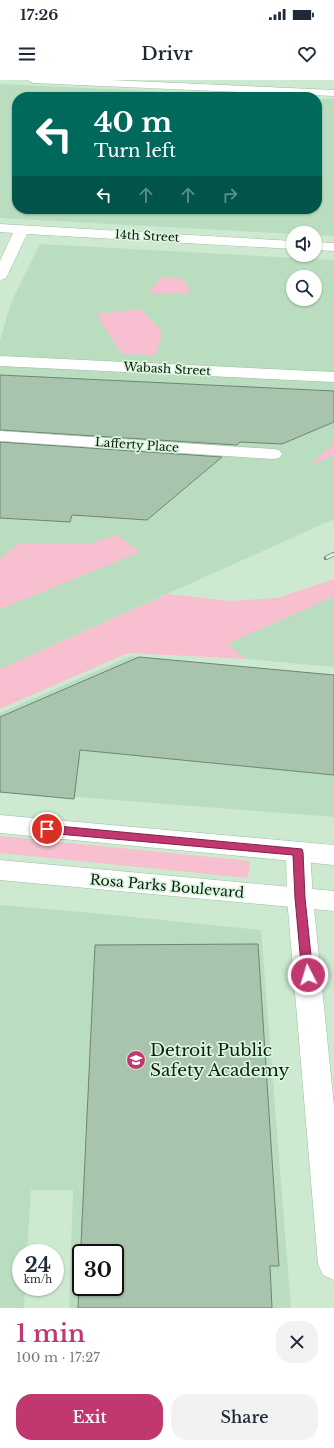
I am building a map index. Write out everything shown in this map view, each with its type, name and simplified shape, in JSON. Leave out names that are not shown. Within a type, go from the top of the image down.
[{"type":"street","points":[[33,80],[97,81],[314,92]]},
{"type":"street","points":[[322,92],[334,93]]},
{"type":"street","name":"14th Street","points":[[0,228],[286,245]]},
{"type":"street","points":[[0,276],[22,229]]},
{"type":"street","points":[[322,246],[334,247]]},
{"type":"street","name":"Wabash Street","points":[[0,361],[334,378]]},
{"type":"street","name":"Lafferty Place","points":[[0,436],[274,454]]},
{"type":"street","points":[[0,824],[334,855]]},
{"type":"street","points":[[298,852],[300,898],[334,1264]]},
{"type":"street","name":"Rosa Parks Boulevard","points":[[0,870],[334,901]]},
{"type":"shaded area","points":[[0,84],[172,92],[12,92],[12,214],[322,214],[322,99],[334,99],[334,236],[322,235],[322,226],[286,226],[286,234],[0,218]]},
{"type":"shaded area","points":[[40,244],[286,257],[286,262],[322,262],[322,259],[334,260],[334,519],[0,669],[0,340],[11,303]]},
{"type":"shaded area","points":[[160,277],[184,279],[190,293],[150,293]]},
{"type":"shaded area","points":[[141,309],[162,332],[156,355],[122,354],[96,314]]},
{"type":"shaded area","points":[[334,443],[334,455],[310,465]]},
{"type":"shaded area","points":[[117,535],[140,552],[0,609],[0,559],[19,543],[88,544]]},
{"type":"shaded area","points":[[334,579],[334,596],[227,644],[246,659],[128,653],[0,709],[0,669],[168,594],[230,601],[277,598]]},
{"type":"shaded area","points":[[334,596],[334,667],[246,659],[227,644]]},
{"type":"shaded area","points":[[131,656],[334,675],[334,817],[0,791],[0,713]]},
{"type":"shaded area","points":[[0,836],[250,861],[248,878],[0,853]]},
{"type":"shaded area","name":"Detroit Public Safety Academy","points":[[0,905],[261,930],[291,1308],[69,1308],[73,1190],[31,1190],[28,1244],[12,1244],[12,1296],[25,1296],[24,1308],[0,1308]]},
{"type":"building","points":[[0,375],[334,391],[334,422],[282,444],[240,442],[237,445],[0,430]]},
{"type":"building","points":[[0,442],[222,457],[147,520],[72,515],[70,522],[0,518]]},
{"type":"building","points":[[139,657],[334,675],[334,775],[80,750],[74,799],[0,792],[0,717]]},
{"type":"building","name":"Detroit Public Safety Academy","points":[[258,944],[279,1266],[270,1266],[272,1308],[78,1308],[79,1296],[124,1296],[124,1244],[81,1244],[95,945]]},
{"type":"railway","points":[[326,558],[334,554]]},
{"type":"place","name":"Detroit Public Safety Academy","points":[[136,1060]]},
{"type":"route","points":[[47,829],[298,852],[300,898],[308,975]]}]
